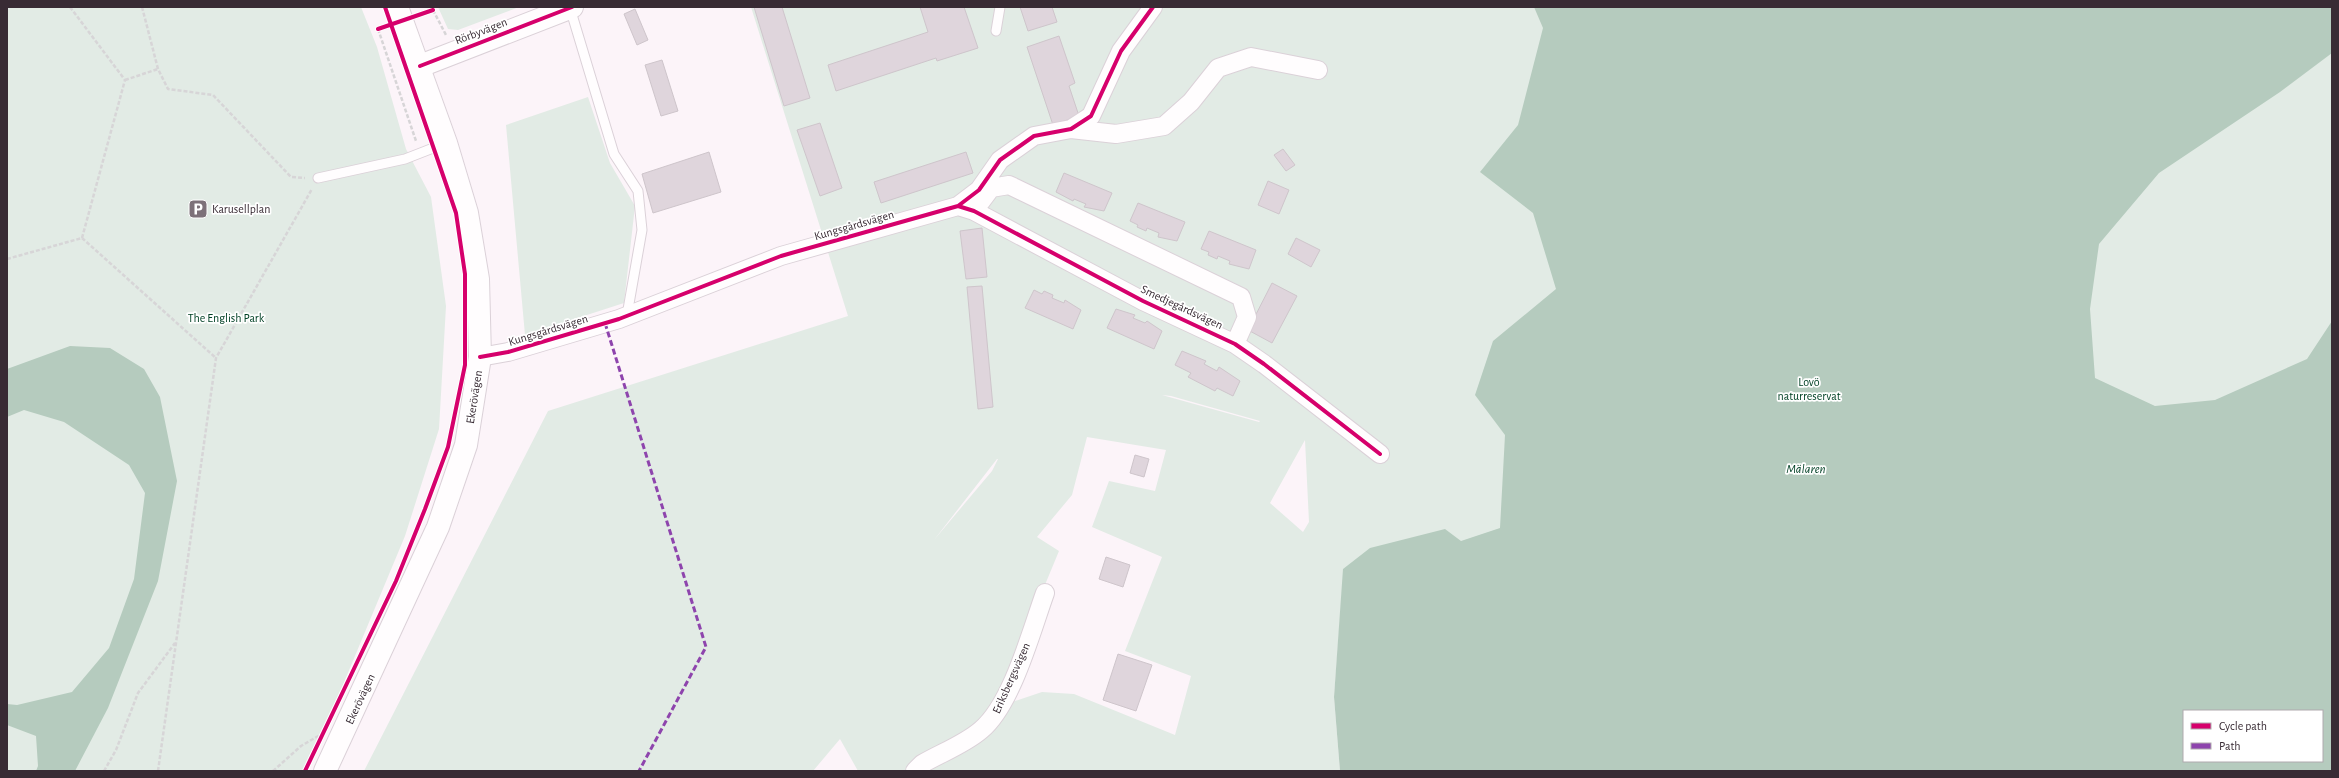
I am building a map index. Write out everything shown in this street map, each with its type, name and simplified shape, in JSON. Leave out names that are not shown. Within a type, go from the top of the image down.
[{"type":"main road","name":"Rörbyvägen","points":[[420,66],[571,7]]},
{"type":"main road","name":"Ekerövägen","points":[[325,771],[438,527],[466,445],[480,357],[478,279],[467,213],[446,143],[420,66],[400,14]]},
{"type":"street","name":"Kungsgårdsvägen","points":[[480,357],[508,352],[627,315],[782,256],[966,208],[1000,160],[1034,136],[1072,129],[1091,116],[1121,51],[1153,7]]},
{"type":"street","points":[[1072,129],[1116,134],[1164,126],[1191,102],[1218,68],[1251,57],[1318,70]]},
{"type":"street","points":[[966,208],[991,188],[1009,186],[1241,297],[1247,317],[1235,344]]},
{"type":"street","name":"Smedjegårdsvägen","points":[[966,208],[1143,301],[1235,344],[1264,364],[1380,454]]},
{"type":"street","name":"Eriksbergsvägen","points":[[915,771],[922,764],[980,731],[997,714],[1014,678],[1045,593]]},
{"type":"lane","points":[[571,7],[614,154],[638,191],[642,230],[627,315]]},
{"type":"lane","points":[[996,31],[1000,7]]},
{"type":"lane","points":[[318,178],[405,159],[446,143]]},
{"type":"path","points":[[70,7],[125,80]]},
{"type":"path","points":[[142,7],[158,69],[168,89],[213,95],[291,177],[318,178],[216,358],[158,771]]},
{"type":"path","points":[[420,153],[378,29],[400,14],[433,10],[454,52]]},
{"type":"path","points":[[125,80],[158,69]]},
{"type":"path","points":[[82,238],[125,80]]},
{"type":"path","points":[[7,259],[82,238]]},
{"type":"path","points":[[82,238],[216,358]]},
{"type":"path","points":[[104,771],[116,750],[138,693],[175,643]]},
{"type":"path","points":[[318,745],[324,732]]},
{"type":"path","points":[[273,771],[301,746],[324,732]]},
{"type":"green space","name":"The English Park","points":[[7,7],[361,7],[377,47],[406,149],[431,197],[446,306],[439,429],[405,536],[307,771],[7,771]]},
{"type":"green space","points":[[438,7],[519,7],[458,30],[448,29]]},
{"type":"green space","name":"Lovö naturreservat","points":[[751,7],[2332,7],[2332,771],[1404,771],[1342,592],[1334,697],[1340,771],[926,771],[1009,703],[1042,692],[1074,694],[1175,735],[1191,676],[1125,651],[1162,557],[1092,527],[1109,481],[1155,491],[1166,450],[1087,437],[1072,495],[1037,537],[1059,551],[996,703],[972,730],[912,762],[905,771],[858,771],[840,739],[813,771],[364,771],[548,411],[848,316]],"holes":[[[1162,395],[1171,396],[1260,421],[1259,422]],[[1305,440],[1309,522],[1303,532],[1270,503]],[[997,459],[992,471],[934,540]]]},
{"type":"green space","points":[[588,97],[610,163],[635,206],[624,303],[525,335],[506,125]]},
{"type":"water","name":"Mälaren","points":[[1534,7],[2332,7],[2332,53],[2280,92],[2159,173],[2099,244],[2090,309],[2095,378],[2155,406],[2215,400],[2307,359],[2332,321],[2332,771],[1340,771],[1334,697],[1343,569],[1370,548],[1445,529],[1461,541],[1500,528],[1505,435],[1475,395],[1493,341],[1556,289],[1533,213],[1480,172],[1518,125],[1543,28]]},
{"type":"water","points":[[70,346],[110,348],[144,369],[160,397],[177,481],[158,581],[108,708],[75,771],[36,771],[38,766],[36,736],[7,725],[7,704],[17,705],[72,692],[109,648],[134,579],[145,493],[129,465],[64,422],[24,410],[7,417],[7,369]]},
{"type":"building","points":[[754,7],[782,7],[810,98],[784,106]]},
{"type":"building","points":[[920,7],[964,7],[978,48],[937,61],[936,58],[836,91],[828,65],[928,32]]},
{"type":"building","points":[[1020,7],[1052,7],[1057,22],[1028,31]]},
{"type":"building","points":[[635,9],[648,40],[637,45],[624,14]]},
{"type":"building","points":[[1059,36],[1075,83],[1069,86],[1079,116],[1053,125],[1027,47]]},
{"type":"building","points":[[662,60],[678,111],[661,116],[645,65]]},
{"type":"building","points":[[820,123],[842,188],[820,196],[797,130]]},
{"type":"building","points":[[1283,149],[1295,165],[1286,171],[1274,155]]},
{"type":"building","points":[[709,152],[721,192],[653,213],[642,174]]},
{"type":"building","points":[[966,152],[973,173],[881,203],[874,182]]},
{"type":"building","points":[[1064,173],[1112,193],[1104,211],[1084,207],[1086,204],[1074,199],[1073,201],[1056,192]]},
{"type":"building","points":[[1268,181],[1289,190],[1279,214],[1258,205]]},
{"type":"building","points":[[1138,203],[1185,222],[1177,241],[1158,237],[1159,233],[1147,228],[1146,231],[1137,227],[1138,225],[1130,221]]},
{"type":"building","points":[[982,228],[987,277],[966,279],[960,231]]},
{"type":"building","points":[[1209,231],[1256,250],[1249,269],[1229,264],[1230,261],[1218,256],[1217,259],[1208,255],[1209,252],[1201,249]]},
{"type":"building","points":[[1296,238],[1320,250],[1311,267],[1288,254]]},
{"type":"building","points":[[1272,283],[1297,296],[1272,343],[1248,330]]},
{"type":"building","points":[[982,286],[993,407],[978,409],[967,287]]},
{"type":"building","points":[[1034,290],[1042,294],[1044,291],[1053,295],[1052,298],[1064,303],[1065,300],[1081,310],[1073,329],[1025,308]]},
{"type":"building","points":[[1116,309],[1135,315],[1133,318],[1145,323],[1147,321],[1162,331],[1154,349],[1107,328]]},
{"type":"building","points":[[1182,351],[1206,361],[1204,364],[1217,371],[1219,367],[1240,381],[1233,396],[1217,388],[1215,391],[1188,377],[1191,373],[1175,365]]},
{"type":"building","points":[[1135,455],[1149,459],[1144,477],[1130,473]]},
{"type":"building","points":[[1106,557],[1130,565],[1123,587],[1099,579]]},
{"type":"building","points":[[1118,654],[1152,665],[1136,711],[1103,700]]},
{"type":"marked path","points":[[605,323],[706,647],[639,771]]},
{"type":"cycle path","points":[[305,771],[396,581],[425,509],[448,447],[465,365],[465,274],[456,213],[385,7]]},
{"type":"cycle path","points":[[420,66],[572,7]]},
{"type":"cycle path","points":[[480,357],[508,352],[619,319],[781,256],[958,206],[979,190],[1000,160],[1034,136],[1071,129],[1091,116],[1121,51],[1153,7]]},
{"type":"cycle path","points":[[378,29],[433,10]]},
{"type":"cycle path","points":[[958,206],[974,211],[1143,301],[1235,344],[1264,364],[1380,454]]},
{"type":"place","name":"Karusellplan","points":[[198,209]]}]
